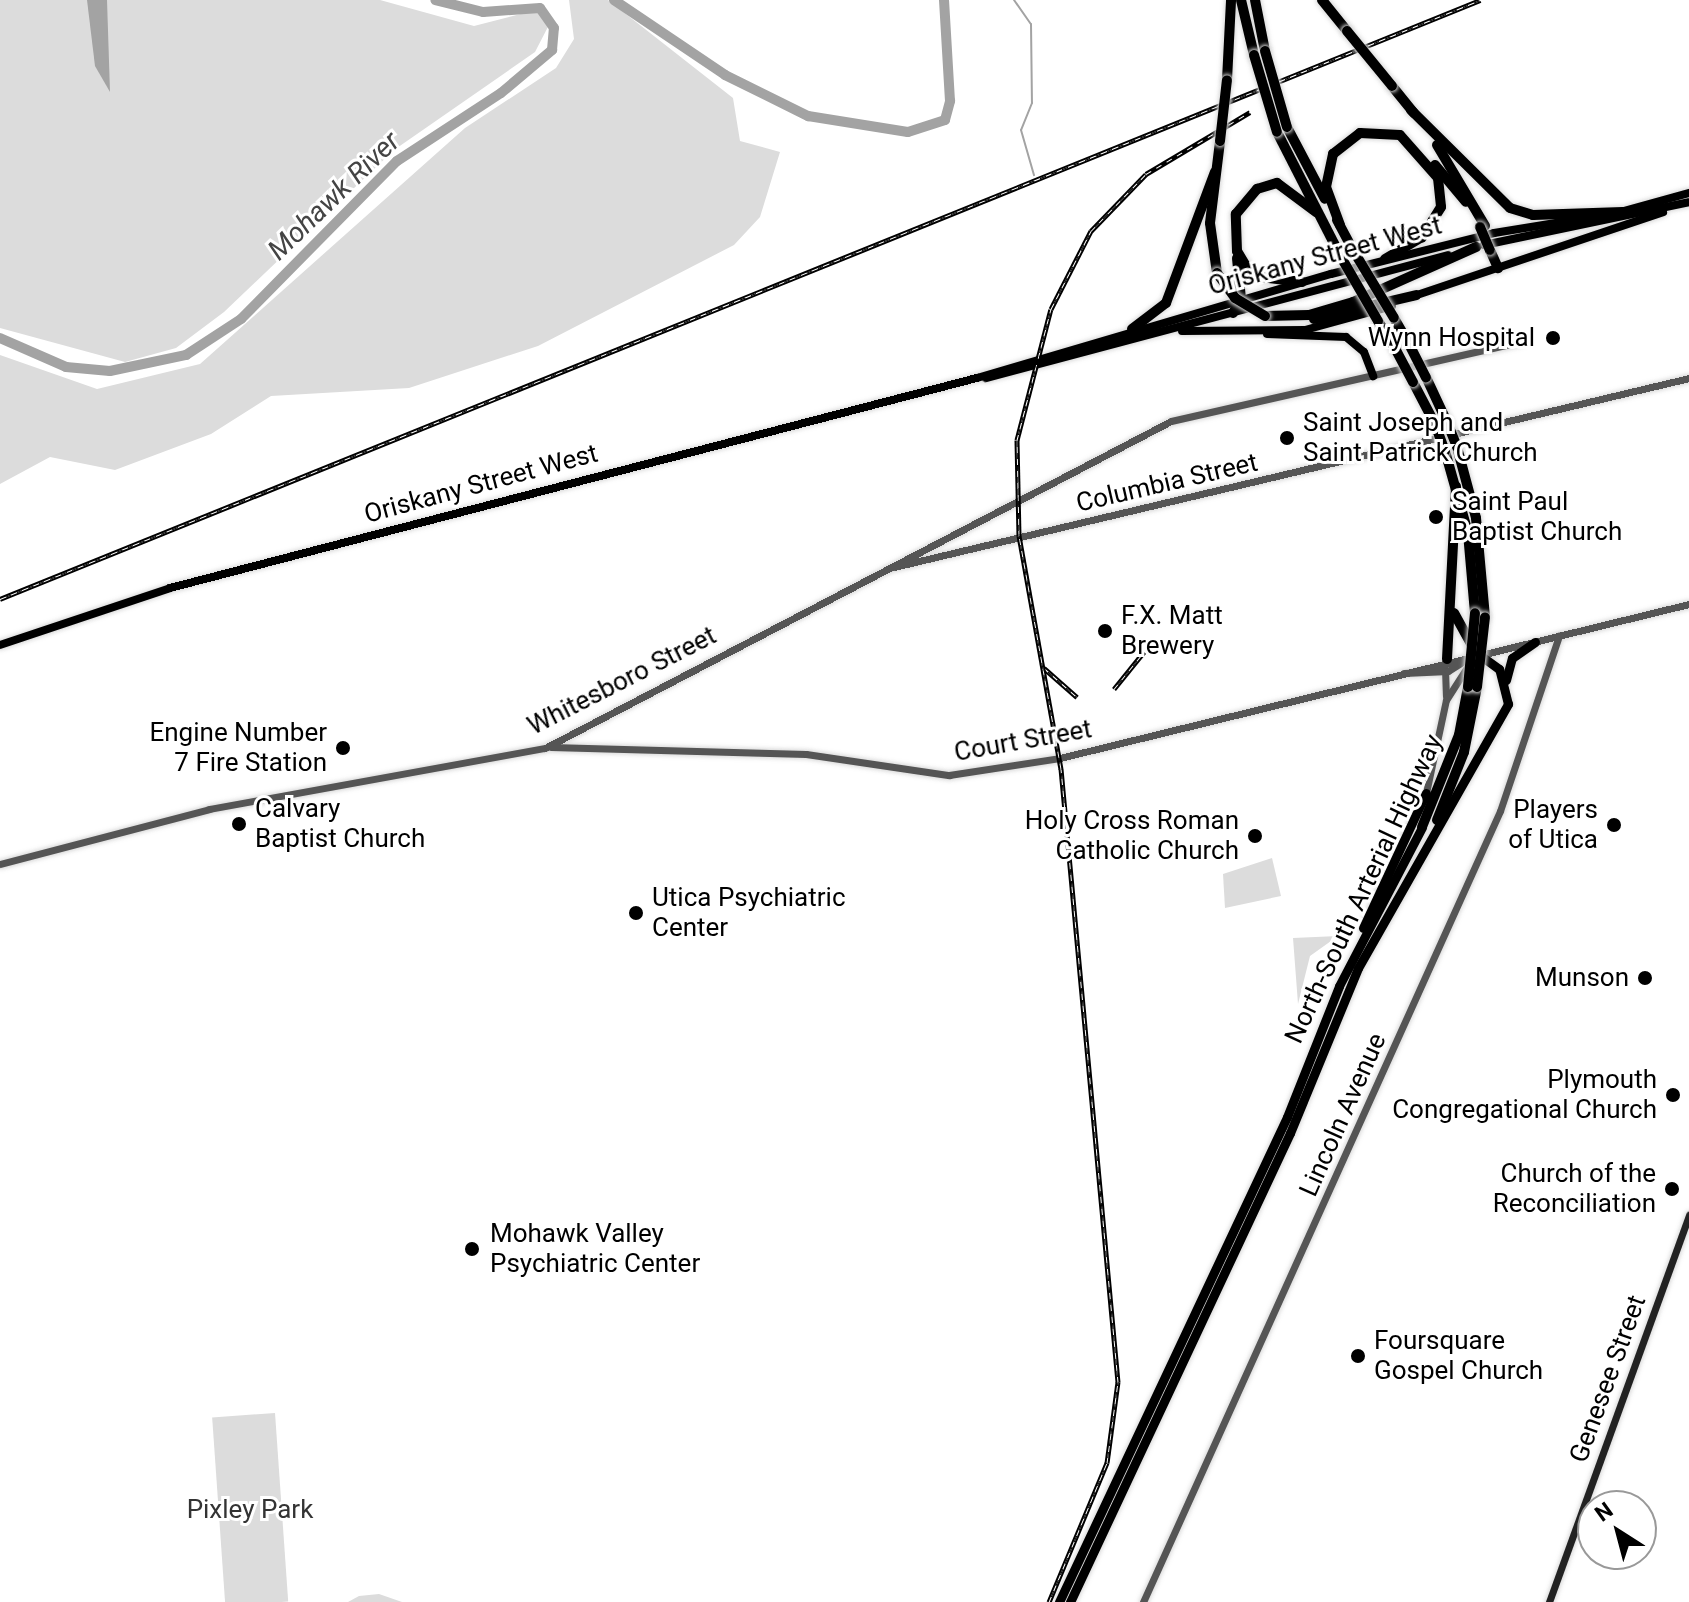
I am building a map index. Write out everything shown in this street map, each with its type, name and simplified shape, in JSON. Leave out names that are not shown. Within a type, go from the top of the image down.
[{"type":"highway","points":[[1231,0],[1227,80],[1210,223],[1217,273],[1235,298],[1265,316],[1319,319],[1416,295]]},
{"type":"highway","name":"North-South Arterial Highway","points":[[1241,0],[1282,129],[1316,212],[1435,424],[1456,486],[1480,615]]},
{"type":"highway","name":"North-South Arterial Highway","points":[[1255,0],[1260,53]]},
{"type":"highway","points":[[1322,0],[1411,110],[1482,226],[1500,267]]},
{"type":"highway","points":[[1411,110],[1510,208],[1533,215],[1623,212]]},
{"type":"highway","name":"North-South Arterial Highway","points":[[1070,1602],[1290,1133],[1358,968],[1437,820],[1464,752],[1480,615],[1476,518],[1457,447],[1411,348],[1282,129]]},
{"type":"highway","points":[[1340,225],[1325,179],[1344,142],[1385,130],[1422,153],[1458,190],[1482,226]]},
{"type":"highway","points":[[1385,259],[1422,237],[1441,207],[1441,186],[1422,153]]},
{"type":"highway","points":[[1132,329],[1166,303],[1215,172]]},
{"type":"highway","points":[[1233,313],[1241,299],[1236,214],[1257,189],[1289,187],[1316,212]]},
{"type":"highway","points":[[1265,316],[1309,315],[1353,302],[1476,247]]},
{"type":"highway","points":[[1237,251],[1258,280],[1302,282]]},
{"type":"highway","points":[[1447,659],[1454,603],[1456,486]]},
{"type":"highway","points":[[1454,603],[1459,631],[1474,656],[1496,664],[1506,683]]},
{"type":"highway","points":[[1437,820],[1504,714],[1506,683],[1512,658],[1535,642]]},
{"type":"highway","name":"North-South Arterial Highway","points":[[1059,1602],[1287,1117],[1339,986],[1422,827],[1459,735],[1472,687]]},
{"type":"highway","points":[[1339,986],[1426,793]]},
{"type":"main road","name":"Oriskany Street West","points":[[977,378],[1132,329],[1385,259],[1623,212],[1689,193]]},
{"type":"main road","name":"Oriskany Street West","points":[[0,645],[181,585],[1157,334],[1476,247],[1689,202]]},
{"type":"main road","points":[[1157,334],[1330,327],[1500,267],[1654,220],[1669,208]]},
{"type":"main road","points":[[1251,328],[1346,337],[1364,352],[1373,376]]},
{"type":"main road","name":"Genesee Street","points":[[1549,1602],[1689,1215]]},
{"type":"street","name":"Whitesboro Street","points":[[0,864],[209,809],[545,748],[1171,421],[1522,341]]},
{"type":"street","name":"Columbia Street","points":[[888,568],[1689,378]]},
{"type":"street","name":"Court Street","points":[[545,748],[806,754],[949,775],[1060,758],[1404,673],[1447,659],[1474,656],[1689,604]]},
{"type":"street","name":"Lincoln Avenue","points":[[1143,1602],[1465,891],[1534,719],[1559,636]]},
{"type":"street","name":"Court Street","points":[[1404,673],[1445,671],[1474,656]]},
{"type":"street","points":[[1446,700],[1474,656]]},
{"type":"street","points":[[1426,793],[1446,700],[1447,659]]},
{"type":"green space","points":[[0,0],[380,0],[474,26],[536,10],[550,23],[535,52],[394,150],[224,312],[176,348],[125,362],[0,328]]},
{"type":"green space","points":[[569,0],[608,0],[733,98],[740,141],[780,152],[760,217],[734,245],[538,346],[409,388],[271,396],[211,434],[115,470],[50,457],[0,484],[0,355],[97,389],[200,364],[465,128],[556,68],[574,39]]},
{"type":"green space","points":[[1272,858],[1281,896],[1225,908],[1223,874]]},
{"type":"green space","points":[[1338,936],[1310,956],[1298,1004],[1293,938]]},
{"type":"green space","name":"Pixley Park","points":[[275,1413],[288,1602],[225,1602],[212,1417]]},
{"type":"green space","points":[[379,1594],[402,1602],[348,1602],[359,1596]]},
{"type":"shaded area","points":[[87,0],[107,0],[110,92],[95,66]]},
{"type":"waterway","name":"Mohawk River","points":[[0,338],[66,367],[110,371],[186,355],[241,319],[397,161],[501,93],[552,50],[554,28],[540,8],[483,12],[435,0]]},
{"type":"waterway","name":"Mohawk River","points":[[614,0],[725,75],[808,116],[908,132],[945,120],[950,101],[944,0]]},
{"type":"waterway","points":[[1014,0],[1031,24],[1032,103],[1021,130],[1034,175]]},
{"type":"railway","points":[[0,599],[1480,0]]},
{"type":"railway","points":[[1049,1602],[1107,1463],[1118,1382],[1061,769],[1019,536],[1017,440],[1051,309],[1091,231],[1146,174],[1250,112]]},
{"type":"railway","points":[[1114,689],[1144,652]]},
{"type":"railway","points":[[1044,668],[1077,697]]},
{"type":"place","name":"Wynn Hospital","points":[[1553,338]]},
{"type":"place","name":"Saint Joseph and Saint Patrick Church","points":[[1287,438]]},
{"type":"place","name":"Saint Paul Baptist Church","points":[[1436,517]]},
{"type":"place","name":"F.X. Matt Brewery","points":[[1105,631]]},
{"type":"place","name":"Engine Number 7 Fire Station","points":[[343,748]]},
{"type":"place","name":"Calvary Baptist Church","points":[[239,824]]},
{"type":"place","name":"Players of Utica","points":[[1614,825]]},
{"type":"place","name":"Holy Cross Roman Catholic Church","points":[[1255,836]]},
{"type":"place","name":"Utica Psychiatric Center","points":[[636,913]]},
{"type":"place","name":"Munson","points":[[1645,978]]},
{"type":"place","name":"Plymouth Congregational Church","points":[[1673,1095]]},
{"type":"place","name":"Church of the Reconciliation","points":[[1672,1189]]},
{"type":"place","name":"Mohawk Valley Psychiatric Center","points":[[472,1249]]},
{"type":"place","name":"Foursquare Gospel Church","points":[[1358,1356]]}]
